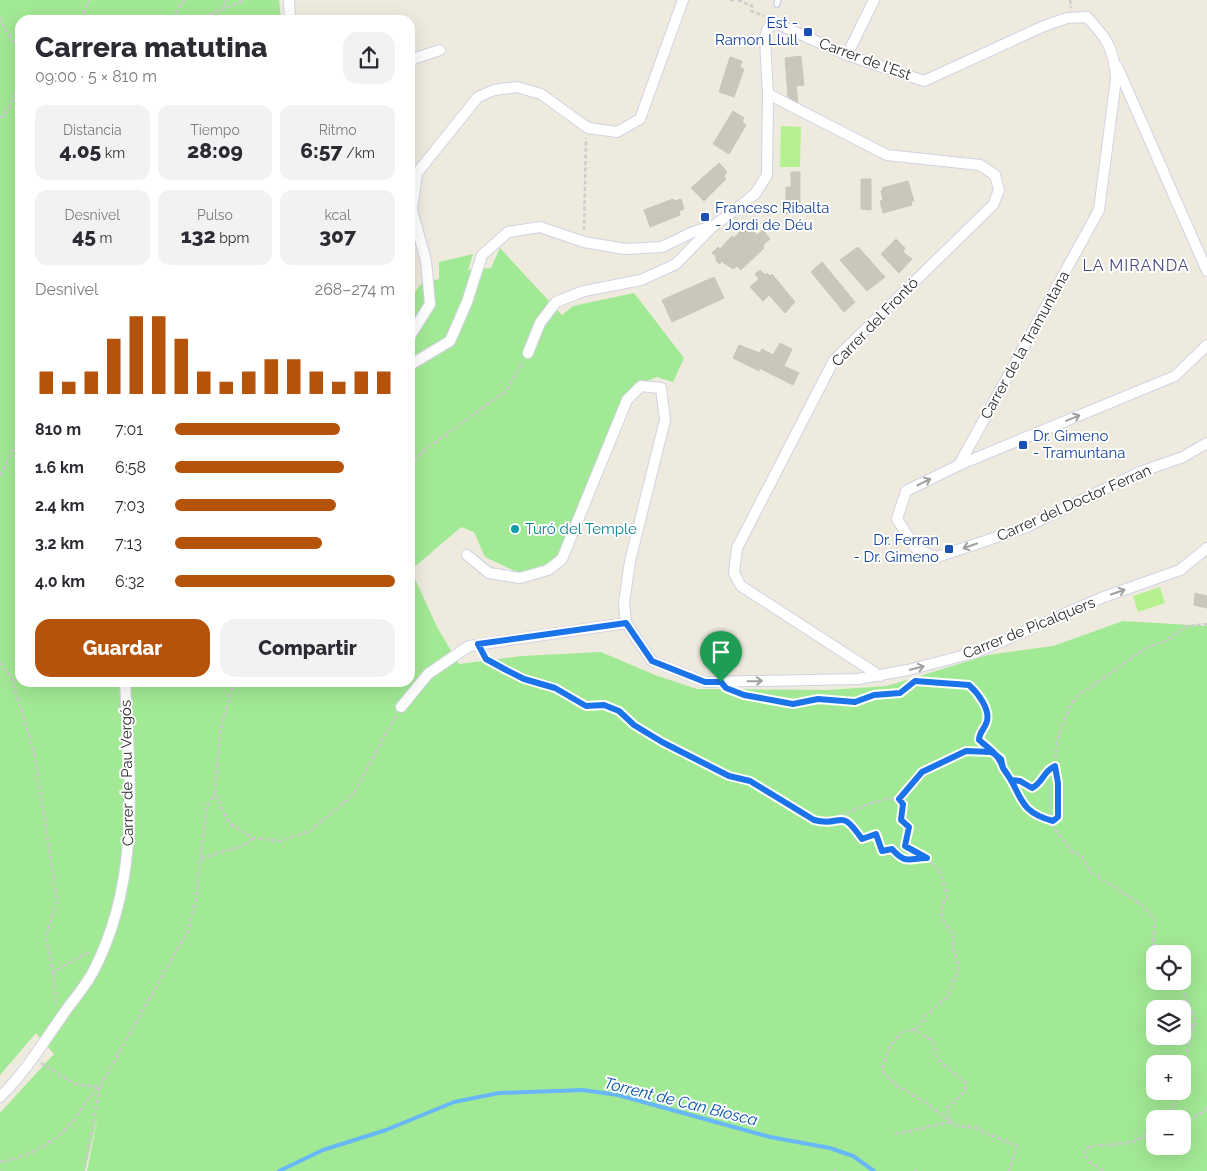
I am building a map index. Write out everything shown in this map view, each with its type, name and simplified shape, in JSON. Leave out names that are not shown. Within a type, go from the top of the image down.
[{"type":"street","points":[[289,0],[290,15]]},
{"type":"street","points":[[415,188],[417,173],[478,98],[494,90],[516,87],[541,94],[586,127],[617,132],[640,119],[683,0]]},
{"type":"street","points":[[847,56],[874,0]]},
{"type":"street","name":"Carrer de la Tramuntana","points":[[959,465],[1099,210],[1116,79],[1115,61],[1108,40],[1087,17],[1067,18]]},
{"type":"street","name":"Carrer de l'Est","points":[[769,20],[847,56],[924,81],[1044,26],[1067,18]]},
{"type":"street","points":[[528,353],[540,323],[556,302],[584,291],[641,280],[676,264],[714,225],[755,194],[766,175],[768,94],[765,39],[769,20]]},
{"type":"street","points":[[415,58],[440,50]]},
{"type":"street","points":[[1115,61],[1207,271]]},
{"type":"street","name":"Carrer del Frontó","points":[[768,94],[887,155],[980,165],[995,175],[998,190],[993,206],[834,360],[737,548],[734,573],[741,586],[880,676]]},
{"type":"street","points":[[415,221],[426,261],[430,304],[415,328]]},
{"type":"street","points":[[415,362],[450,341],[467,302],[482,255],[508,232],[540,227],[584,242],[625,250],[662,247],[693,232],[714,225]]},
{"type":"street","points":[[959,465],[1175,376],[1207,345]]},
{"type":"street","points":[[401,707],[428,674],[469,646],[626,623],[624,603],[630,561],[665,420],[661,388],[641,386],[627,400],[562,559],[548,570],[520,578],[489,573],[467,555]]},
{"type":"street","name":"Carrer del Doctor Ferran","points":[[959,465],[906,491],[897,519],[916,550],[937,557],[1024,528],[1140,472],[1183,457],[1207,443]]},
{"type":"street","name":"Carrer de Picalquers","points":[[626,623],[652,661],[705,682],[858,679],[880,676],[976,652],[1101,598],[1180,570],[1207,548]]},
{"type":"street","name":"Carrer de Pau Vergós","points":[[0,1097],[33,1058],[92,973],[123,890],[128,858],[130,821],[125,687]]},
{"type":"path","points":[[83,15],[89,0]]},
{"type":"path","points":[[175,15],[181,3],[187,0]]},
{"type":"path","points":[[224,9],[225,0]]},
{"type":"path","points":[[209,15],[245,0]]},
{"type":"path","points":[[730,0],[736,0],[752,6],[751,11],[769,20]]},
{"type":"path","points":[[0,17],[4,28],[15,43]]},
{"type":"path","points":[[0,118],[5,115],[15,95]]},
{"type":"path","points":[[584,242],[586,127]]},
{"type":"path","points":[[415,460],[423,451],[506,391],[528,353]]},
{"type":"path","points":[[0,476],[15,446]]},
{"type":"path","points":[[721,682],[726,688],[744,695],[793,704],[818,699],[855,702],[874,695],[900,693],[915,681],[969,685],[985,707],[987,722],[979,733],[979,740],[988,745],[991,752],[1001,759],[1003,768],[1026,809],[1053,821],[1058,817],[1058,783],[1055,766],[1059,732],[1076,697],[1148,646],[1166,641],[1187,626],[1207,624]]},
{"type":"path","points":[[478,644],[486,659],[508,671],[524,679],[555,688],[586,706],[604,705],[619,711],[634,725],[662,742],[729,776],[750,781],[814,820],[824,823],[883,799],[899,799],[922,772],[966,751],[991,752]]},
{"type":"path","points":[[0,663],[10,674],[34,752],[57,900],[46,937],[53,972],[56,1012],[61,1016]]},
{"type":"path","points":[[84,1171],[100,1087],[188,930],[196,899],[206,807],[215,793],[220,731],[234,687]]},
{"type":"path","points":[[215,793],[229,823],[254,838],[280,841],[310,831],[353,795],[401,707]]},
{"type":"path","points":[[1011,780],[1020,781],[1032,788],[1039,784],[1048,769],[1055,766]]},
{"type":"path","points":[[899,799],[903,804],[901,820],[909,827],[905,846],[927,858],[940,871],[947,898],[941,905],[940,911],[945,927],[954,936],[953,948],[959,968],[947,997],[935,1005],[917,1029],[902,1032],[890,1046],[882,1068],[884,1074],[897,1086],[926,1103],[951,1122],[959,1126],[979,1128],[985,1133],[1017,1146],[1009,1171]]},
{"type":"path","points":[[839,818],[848,821],[862,839],[876,834],[882,851],[892,849],[902,859],[910,861],[927,858]]},
{"type":"path","points":[[1047,819],[1071,851],[1082,856],[1090,871],[1142,905],[1155,919],[1154,945]]},
{"type":"path","points":[[201,859],[247,844],[254,838]]},
{"type":"path","points":[[53,972],[88,952],[101,952]]},
{"type":"path","points":[[1183,990],[1195,1019],[1186,1055]]},
{"type":"path","points":[[917,1029],[919,1033],[934,1041],[937,1059],[966,1083],[962,1095],[947,1108],[951,1122]]},
{"type":"path","points":[[33,1058],[75,1084],[100,1087]]},
{"type":"path","points":[[0,1162],[42,1148],[74,1120],[87,1098],[100,1087]]},
{"type":"path","points":[[1191,1118],[1205,1111],[1207,1106]]},
{"type":"path","points":[[895,1134],[951,1122]]},
{"type":"path","points":[[1103,1171],[1086,1157],[1084,1151],[1091,1146],[1130,1143],[1146,1135]]},
{"type":"green space","points":[[0,0],[279,0],[280,15],[15,15],[15,687],[415,687],[415,579],[437,627],[459,664],[522,656],[601,652],[655,675],[697,689],[828,690],[887,686],[988,655],[1053,646],[1123,621],[1207,626],[1207,1171],[87,1171],[98,1115],[85,1171],[0,1171],[0,1113],[54,1054],[36,1033],[0,1075]]},
{"type":"green space","points":[[781,126],[801,127],[800,167],[780,167]]},
{"type":"green space","points":[[500,248],[562,315],[573,306],[634,293],[684,358],[673,382],[657,377],[633,387],[562,550],[549,564],[519,573],[485,557],[474,532],[461,527],[415,567],[415,292],[422,283],[439,279],[439,262],[473,254],[468,270],[491,268]]},
{"type":"green space","points":[[1160,587],[1165,603],[1138,612],[1133,596]]},
{"type":"building","points":[[801,56],[804,85],[796,86],[798,104],[788,97],[785,58]]},
{"type":"building","points":[[730,57],[742,61],[740,68],[744,69],[734,97],[719,92]]},
{"type":"building","points":[[733,111],[744,118],[742,122],[746,125],[729,154],[713,144]]},
{"type":"building","points":[[719,163],[727,172],[724,176],[726,179],[704,201],[691,188]]},
{"type":"building","points":[[791,172],[800,172],[800,214],[786,214],[786,187],[791,187]]},
{"type":"building","points":[[861,179],[871,179],[871,210],[861,209]]},
{"type":"building","points":[[908,181],[914,201],[911,201],[912,205],[883,213],[880,201],[883,200],[882,188]]},
{"type":"building","points":[[673,199],[675,201],[681,199],[684,209],[679,211],[680,215],[650,227],[644,210]]},
{"type":"building","points":[[747,224],[757,235],[763,230],[770,239],[763,245],[764,248],[741,270],[737,266],[733,269],[721,261],[720,264],[716,261],[716,256],[712,253],[718,247],[720,249],[732,236],[734,238]]},
{"type":"building","points":[[896,239],[905,248],[903,252],[912,259],[899,273],[881,254]]},
{"type":"building","points":[[858,247],[885,277],[867,291],[840,260]]},
{"type":"building","points":[[822,262],[855,302],[844,312],[811,272]]},
{"type":"building","points":[[760,270],[765,275],[767,273],[770,276],[772,274],[795,302],[785,313],[769,295],[763,301],[750,287],[759,279],[755,274]]},
{"type":"building","points":[[714,277],[724,298],[672,322],[662,300]]},
{"type":"building","points":[[780,343],[792,349],[784,366],[799,373],[793,385],[759,368],[759,371],[733,358],[739,345],[760,353],[762,349],[773,355]]},
{"type":"building","points":[[1195,593],[1207,596],[1207,608],[1194,605]]},
{"type":"waterway","name":"Torrent de Can Biosca","points":[[279,1171],[323,1150],[386,1130],[454,1102],[499,1093],[583,1090],[618,1095],[770,1137],[830,1148],[853,1156],[874,1171]]},
{"type":"place","name":"Est - Ramon Llull","points":[[808,32]]},
{"type":"place","name":"Francesc Ribalta - Jordi de Déu","points":[[705,217]]},
{"type":"place","name":"Dr. Gimeno - Tramuntana","points":[[1023,445]]},
{"type":"place","name":"Turó del Temple","points":[[515,529]]},
{"type":"place","name":"Dr. Ferran - Dr. Gimeno","points":[[949,549]]},
{"type":"district","name":"LA MIRANDA","points":[[1136,265]]},
{"type":"route","points":[[721,682],[705,682],[652,661],[626,623],[478,644],[486,659],[508,671],[524,679],[555,688],[586,706],[604,705],[619,711],[634,725],[662,742],[713,766],[729,776],[750,781],[791,804],[814,820],[824,823],[839,818],[848,821],[862,839],[866,840],[876,834],[882,851],[892,849],[902,859],[910,861],[927,858],[905,846],[904,840],[909,827],[906,822],[901,820],[903,804],[899,799],[913,780],[922,772],[932,769],[961,752],[984,751],[991,752],[999,756],[1003,768],[1011,780],[1020,781],[1032,788],[1039,784],[1048,769],[1055,766],[1059,797],[1058,817],[1053,821],[1036,816],[1026,809],[1020,795],[1016,791],[1010,776],[1003,768],[1001,759],[999,756],[996,755],[991,752],[988,745],[979,740],[979,733],[987,722],[987,714],[975,690],[969,685],[936,683],[924,680],[915,681],[900,693],[874,695],[855,702],[836,702],[818,699],[793,704],[744,695],[726,688],[721,682]]}]
